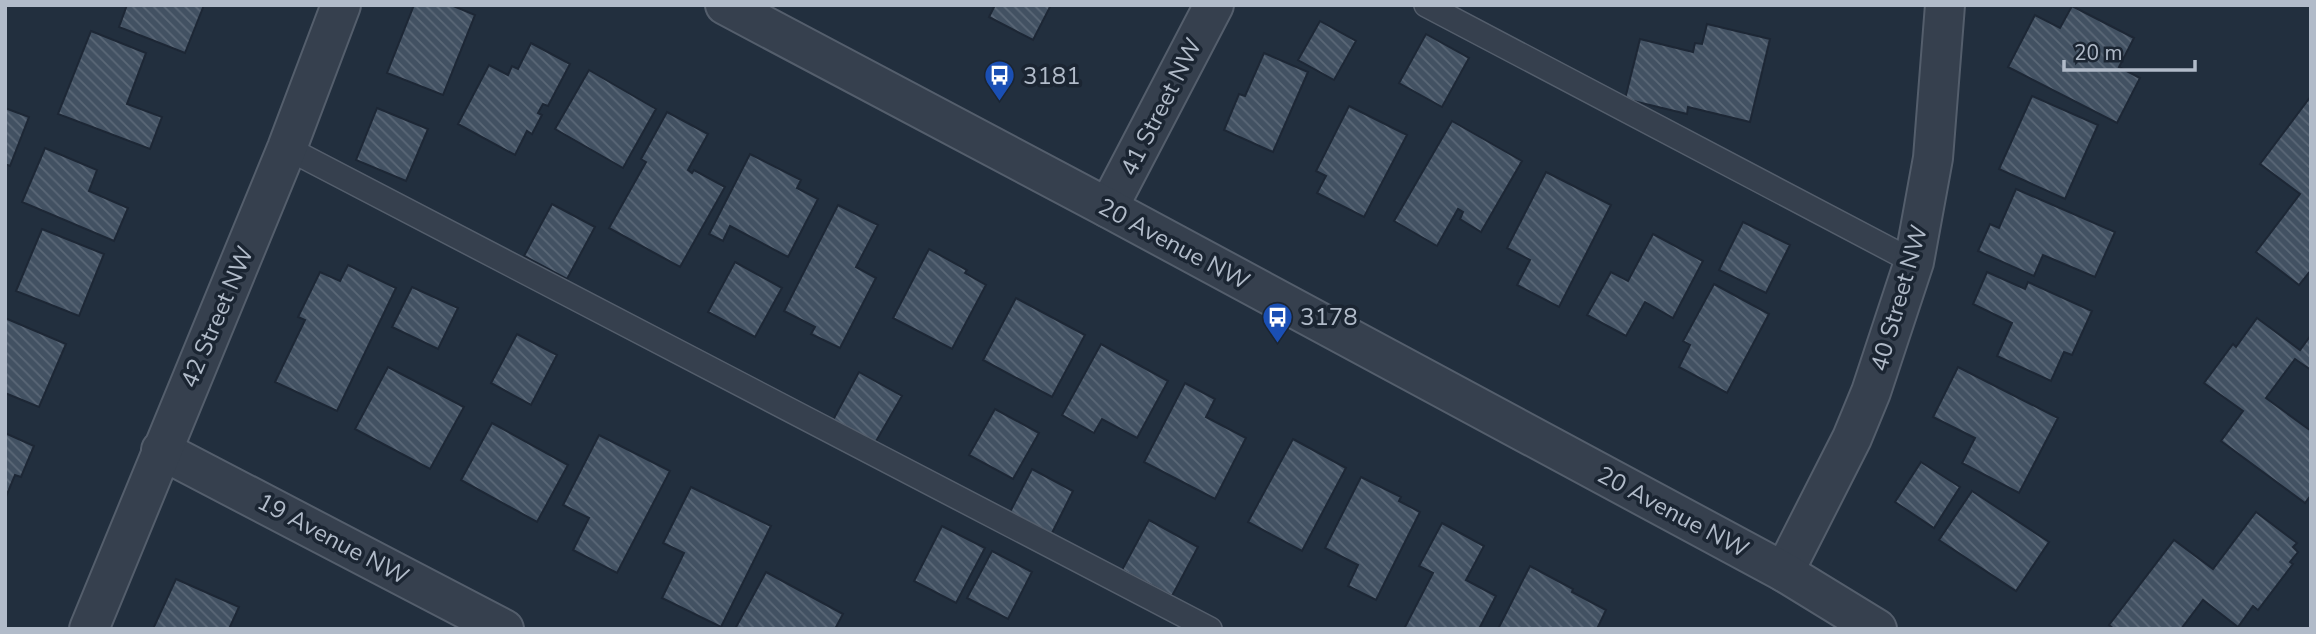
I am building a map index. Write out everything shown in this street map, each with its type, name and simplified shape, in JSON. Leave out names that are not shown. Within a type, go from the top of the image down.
[{"type":"street","name":"42 Street NW","points":[[89,629],[288,148],[341,5]]},
{"type":"street","name":"20 Avenue NW","points":[[725,5],[1784,572],[1877,629]]},
{"type":"street","name":"41 Street NW","points":[[1108,208],[1214,5]]},
{"type":"street","name":"40 Street NW","points":[[1784,572],[1857,426],[1875,381],[1914,262],[1933,158],[1945,5]]},
{"type":"street","name":"19 Avenue NW","points":[[161,450],[504,629]]},
{"type":"lane","points":[[1426,5],[1914,262]]},
{"type":"lane","points":[[288,148],[1210,629]]},
{"type":"building","points":[[127,5],[204,5],[185,53],[119,27]]},
{"type":"building","points":[[414,5],[451,5],[475,15],[443,95],[387,73]]},
{"type":"building","points":[[995,5],[1051,5],[1033,40],[989,17]]},
{"type":"building","points":[[2072,6],[2134,38],[2119,67],[2140,78],[2117,123],[2008,67],[2035,15],[2060,28]]},
{"type":"building","points":[[1320,21],[1356,41],[1334,80],[1298,60]]},
{"type":"building","points":[[1707,24],[1770,39],[1750,122],[1688,107],[1687,114],[1625,99],[1640,39],[1693,52],[1695,43],[1702,44]]},
{"type":"building","points":[[91,31],[146,53],[127,104],[162,117],[150,149],[58,114]]},
{"type":"building","points":[[1426,34],[1469,58],[1442,107],[1399,83]]},
{"type":"building","points":[[531,43],[570,64],[548,106],[543,104],[538,113],[542,115],[532,134],[527,131],[515,155],[458,124],[489,65],[508,75],[512,66],[518,69]]},
{"type":"building","points":[[1264,53],[1308,72],[1273,152],[1224,130],[1239,94],[1245,96]]},
{"type":"building","points":[[589,70],[656,109],[623,168],[555,129]]},
{"type":"building","points":[[2032,96],[2098,125],[2065,199],[1999,169]]},
{"type":"building","points":[[2311,96],[2311,270],[2299,285],[2256,252],[2300,194],[2260,164]]},
{"type":"building","points":[[1349,106],[1407,135],[1364,217],[1317,193],[1326,176],[1316,171]]},
{"type":"building","points":[[5,108],[29,117],[10,166],[5,164]]},
{"type":"building","points":[[377,108],[428,129],[406,181],[356,160]]},
{"type":"building","points":[[667,112],[708,134],[688,170],[692,173],[694,170],[725,187],[680,267],[609,228],[646,162],[641,159]]},
{"type":"building","points":[[1452,121],[1522,161],[1481,232],[1460,219],[1463,212],[1458,209],[1437,246],[1394,221]]},
{"type":"building","points":[[45,148],[97,170],[89,191],[128,208],[114,241],[22,202]]},
{"type":"building","points":[[750,154],[801,180],[797,188],[818,199],[788,257],[730,226],[723,241],[709,234]]},
{"type":"building","points":[[1546,172],[1611,205],[1559,307],[1517,285],[1530,260],[1507,248]]},
{"type":"building","points":[[2016,189],[2115,232],[2095,277],[2043,255],[2034,276],[1978,251],[1990,224],[1999,228]]},
{"type":"building","points":[[552,204],[595,227],[567,279],[524,256]]},
{"type":"building","points":[[838,205],[878,225],[856,267],[876,278],[840,348],[811,334],[815,327],[784,311]]},
{"type":"building","points":[[1743,222],[1790,245],[1766,293],[1719,270]]},
{"type":"building","points":[[42,229],[104,254],[79,316],[16,291]]},
{"type":"building","points":[[1653,234],[1703,261],[1673,318],[1645,302],[1626,336],[1587,315],[1611,272],[1628,281]]},
{"type":"building","points":[[929,249],[967,270],[965,273],[986,285],[952,349],[893,318]]},
{"type":"building","points":[[735,262],[782,288],[755,337],[708,312]]},
{"type":"building","points":[[348,265],[396,288],[337,411],[275,382],[305,320],[298,317],[320,272],[340,281]]},
{"type":"building","points":[[1987,272],[2025,289],[2028,282],[2092,311],[2072,355],[2064,352],[2051,381],[1997,356],[2012,323],[1973,304]]},
{"type":"building","points":[[1714,284],[1769,314],[1727,393],[1679,367],[1690,345],[1683,341]]},
{"type":"building","points":[[412,287],[458,308],[438,349],[392,327]]},
{"type":"building","points":[[1016,298],[1085,335],[1052,397],[983,360]]},
{"type":"building","points":[[5,318],[66,344],[39,407],[5,393]]},
{"type":"building","points":[[2257,318],[2300,350],[2311,335],[2311,370],[2295,359],[2266,398],[2311,431],[2311,495],[2305,503],[2221,441],[2243,411],[2204,383],[2233,344],[2236,347]]},
{"type":"building","points":[[517,334],[557,355],[531,405],[491,383]]},
{"type":"building","points":[[1101,344],[1168,381],[1137,438],[1102,419],[1094,433],[1062,415]]},
{"type":"building","points":[[388,367],[464,407],[430,469],[355,429]]},
{"type":"building","points":[[1958,367],[2058,418],[2019,493],[1962,463],[1975,438],[1933,417]]},
{"type":"building","points":[[859,372],[902,396],[875,443],[833,420]]},
{"type":"building","points":[[1185,383],[1215,399],[1206,417],[1246,438],[1215,499],[1144,462]]},
{"type":"building","points":[[995,409],[1039,433],[1013,479],[969,455]]},
{"type":"building","points":[[492,423],[568,465],[537,522],[461,480]]},
{"type":"building","points":[[5,433],[34,446],[21,477],[15,475],[5,499]]},
{"type":"building","points":[[599,435],[670,471],[617,573],[573,550],[589,518],[563,505]]},
{"type":"building","points":[[1293,439],[1346,468],[1302,551],[1248,522]]},
{"type":"building","points":[[1921,462],[1960,487],[1934,528],[1895,502]]},
{"type":"building","points":[[1032,469],[1073,491],[1051,535],[1009,514]]},
{"type":"building","points":[[1361,477],[1401,497],[1399,501],[1420,512],[1376,600],[1348,586],[1358,565],[1325,548]]},
{"type":"building","points":[[691,487],[771,526],[721,627],[662,598],[684,553],[663,543]]},
{"type":"building","points":[[1972,491],[2049,542],[2016,591],[1939,540]]},
{"type":"building","points":[[2256,512],[2297,543],[2293,547],[2298,552],[2290,562],[2293,564],[2258,610],[2253,606],[2238,627],[2203,600],[2181,629],[2114,629],[2109,625],[2174,540],[2213,569]]},
{"type":"building","points":[[1149,520],[1198,547],[1172,596],[1122,570]]},
{"type":"building","points":[[1442,523],[1484,546],[1466,580],[1496,596],[1479,629],[1404,629],[1433,573],[1419,566]]},
{"type":"building","points":[[942,526],[985,548],[956,603],[914,581]]},
{"type":"building","points":[[992,551],[1032,572],[1008,619],[967,598]]},
{"type":"building","points":[[1530,566],[1606,610],[1597,629],[1498,629]]},
{"type":"building","points":[[766,572],[843,614],[835,629],[735,629]]},
{"type":"building","points":[[176,579],[239,607],[229,629],[153,629]]},
{"type":"place","name":"3181","points":[[1000,103]]},
{"type":"place","name":"3178","points":[[1277,344]]}]
